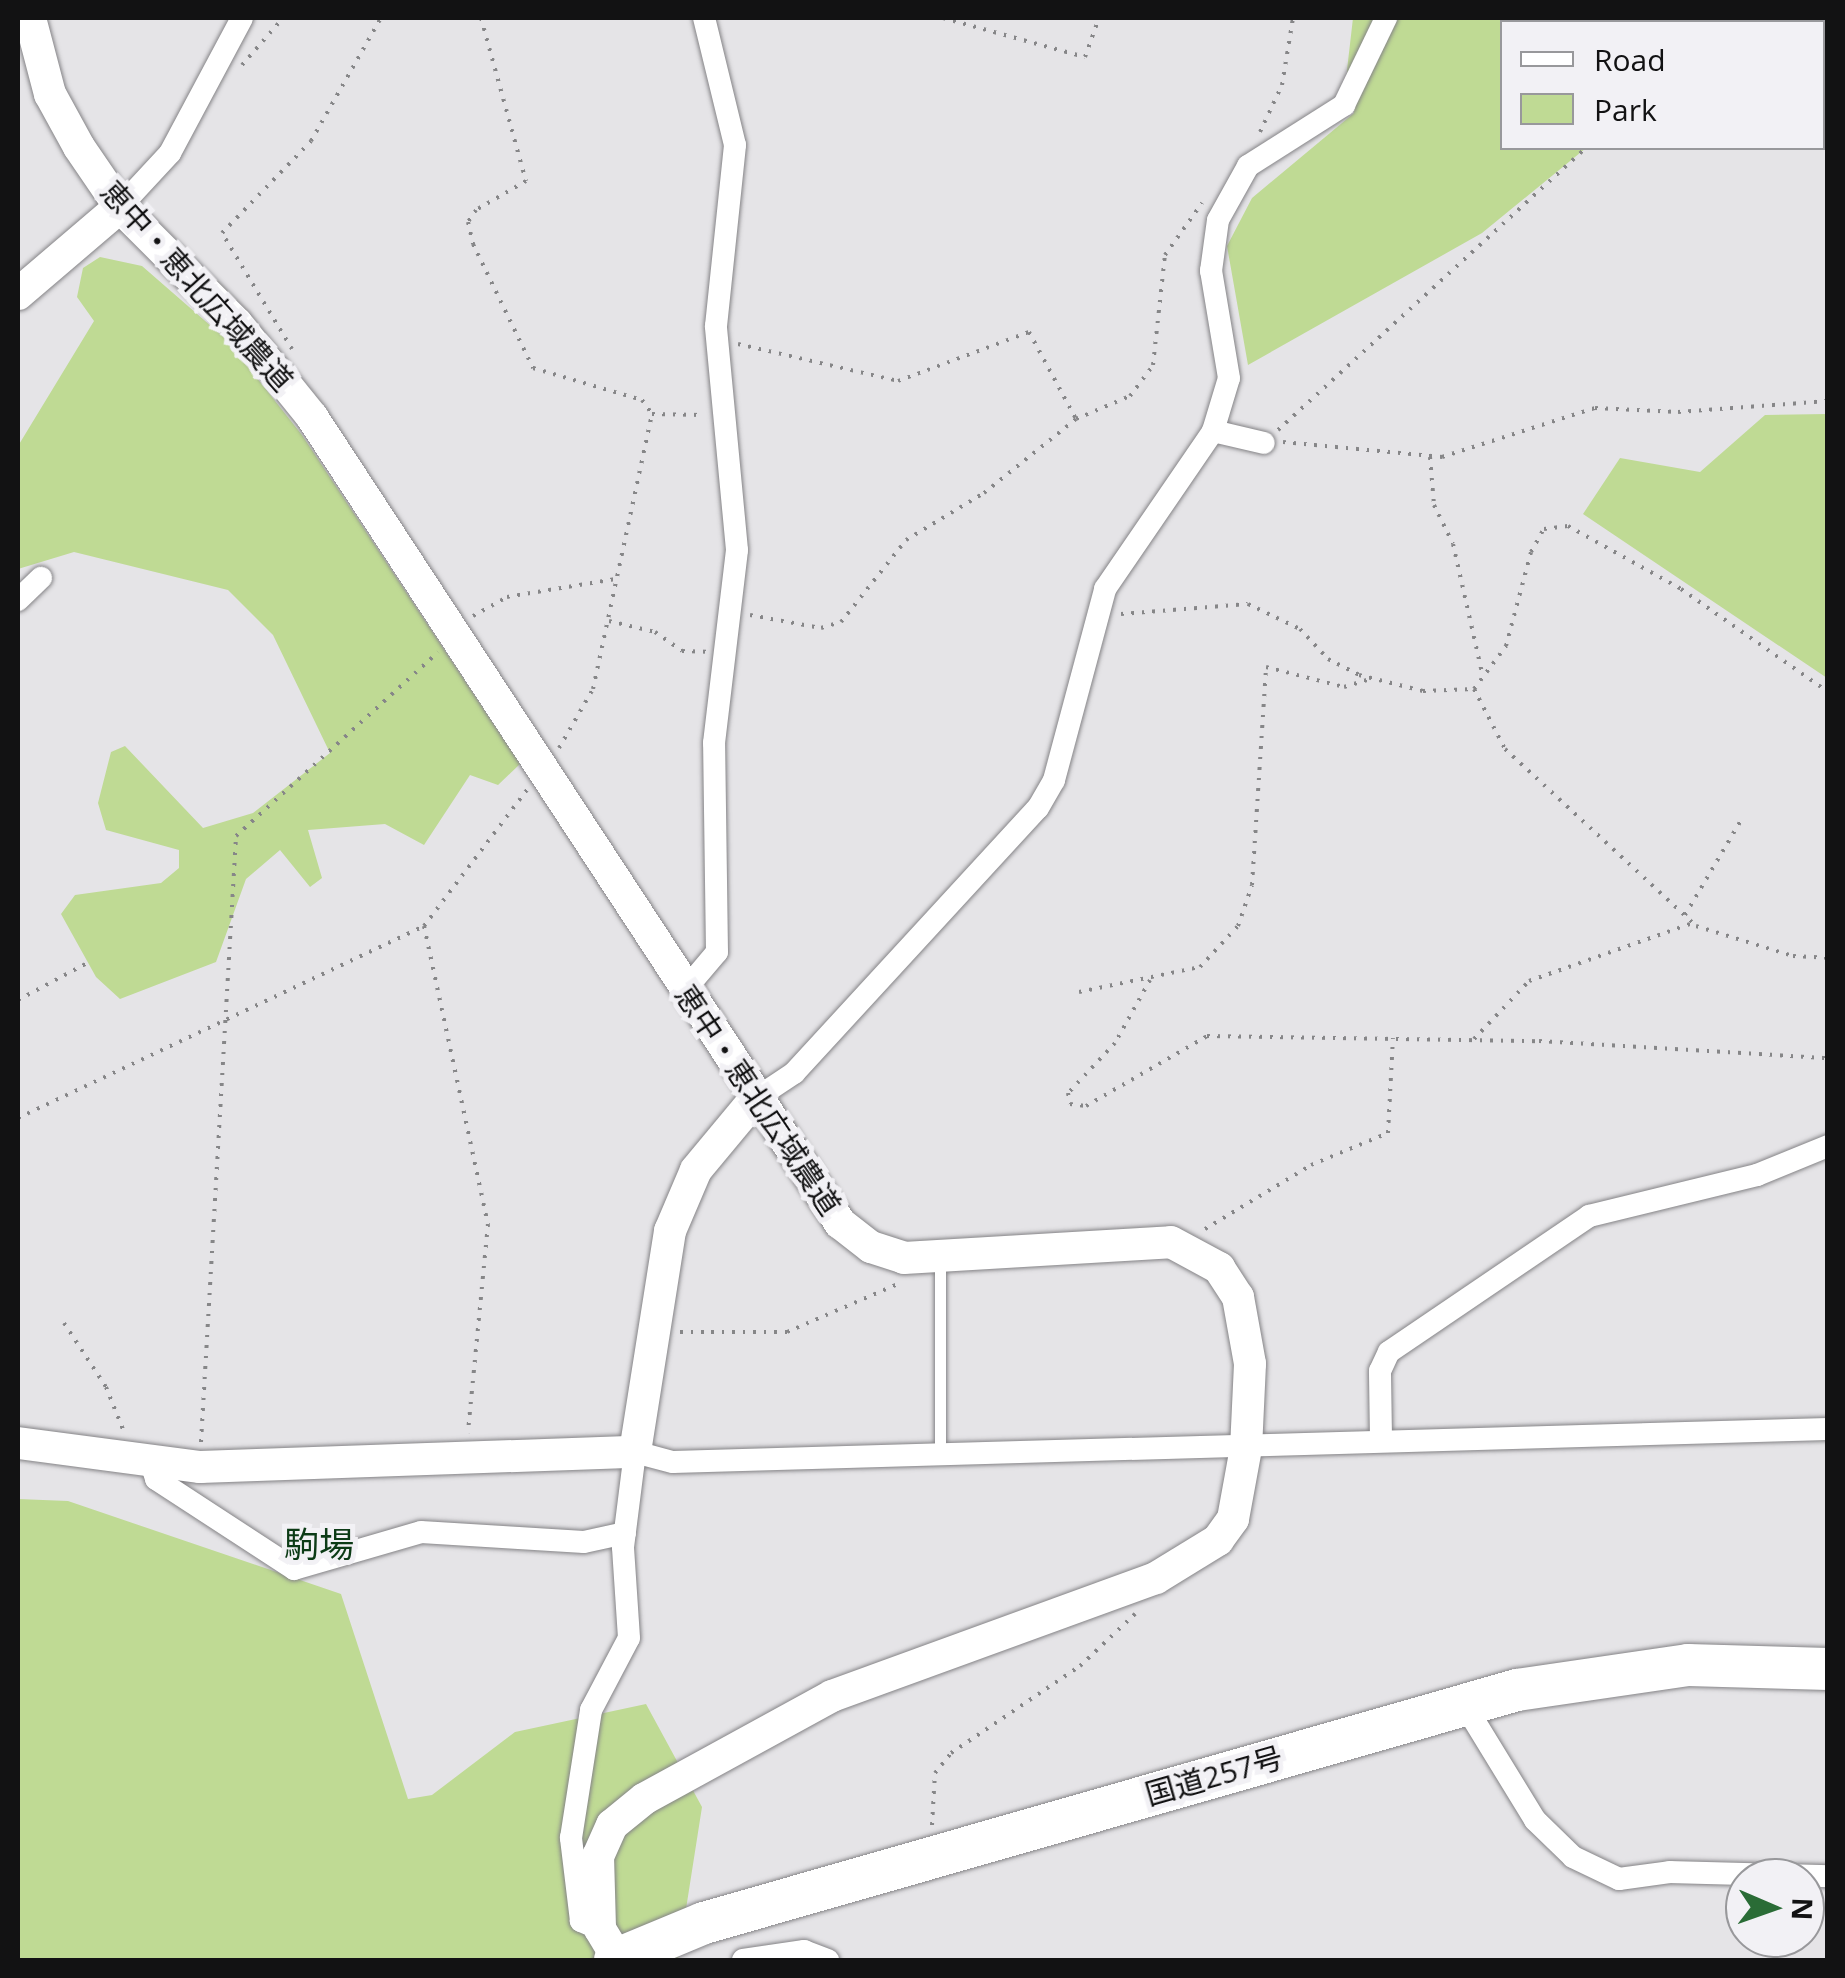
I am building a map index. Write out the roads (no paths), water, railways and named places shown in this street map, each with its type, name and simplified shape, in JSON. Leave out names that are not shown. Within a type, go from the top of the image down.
[{"type":"highway","name":"国道257号","points":[[613,1952],[1464,1704],[1630,1670],[1748,1663],[1828,1669]]},
{"type":"street","name":"恵中・恵北広域農道","points":[[30,18],[50,94],[120,207],[237,324],[294,395],[840,1224],[871,1247],[927,1259],[1141,1239],[1191,1248],[1219,1268],[1248,1332],[1246,1448]]},
{"type":"street","points":[[18,294],[120,207],[170,153],[242,18]]},
{"type":"street","points":[[684,991],[717,952],[714,743],[731,612],[736,486],[716,341],[735,145],[704,18]]},
{"type":"street","points":[[613,1952],[580,1921],[571,1838],[591,1710],[629,1638],[625,1533],[662,1262],[680,1201],[755,1099],[794,1073],[1038,808],[1068,732],[1096,610],[1162,496],[1213,430],[1229,378],[1211,271],[1218,220],[1255,162],[1344,105],[1386,18]]},
{"type":"street","points":[[1213,430],[1264,443]]},
{"type":"street","points":[[18,600],[40,578]]},
{"type":"street","points":[[1381,1438],[1380,1372],[1389,1352],[1529,1265],[1589,1216],[1757,1174],[1828,1146]]},
{"type":"street","points":[[18,1443],[200,1467],[635,1452],[673,1462],[940,1456],[1246,1448],[1381,1438],[1828,1429]]},
{"type":"street","points":[[613,1952],[598,1856],[612,1825],[644,1799],[832,1696],[1144,1582],[1218,1540],[1233,1520],[1246,1448]]},
{"type":"street","points":[[136,1458],[156,1480],[294,1569],[421,1532],[584,1542],[625,1533]]},
{"type":"street","points":[[1464,1704],[1535,1820],[1588,1864],[1619,1878],[1670,1872],[1828,1876]]},
{"type":"street","points":[[743,1960],[804,1952],[828,1960]]},
{"type":"lane","points":[[927,1259],[940,1456]]},
{"type":"district","name":"駒場","points":[[319,1544]]}]
